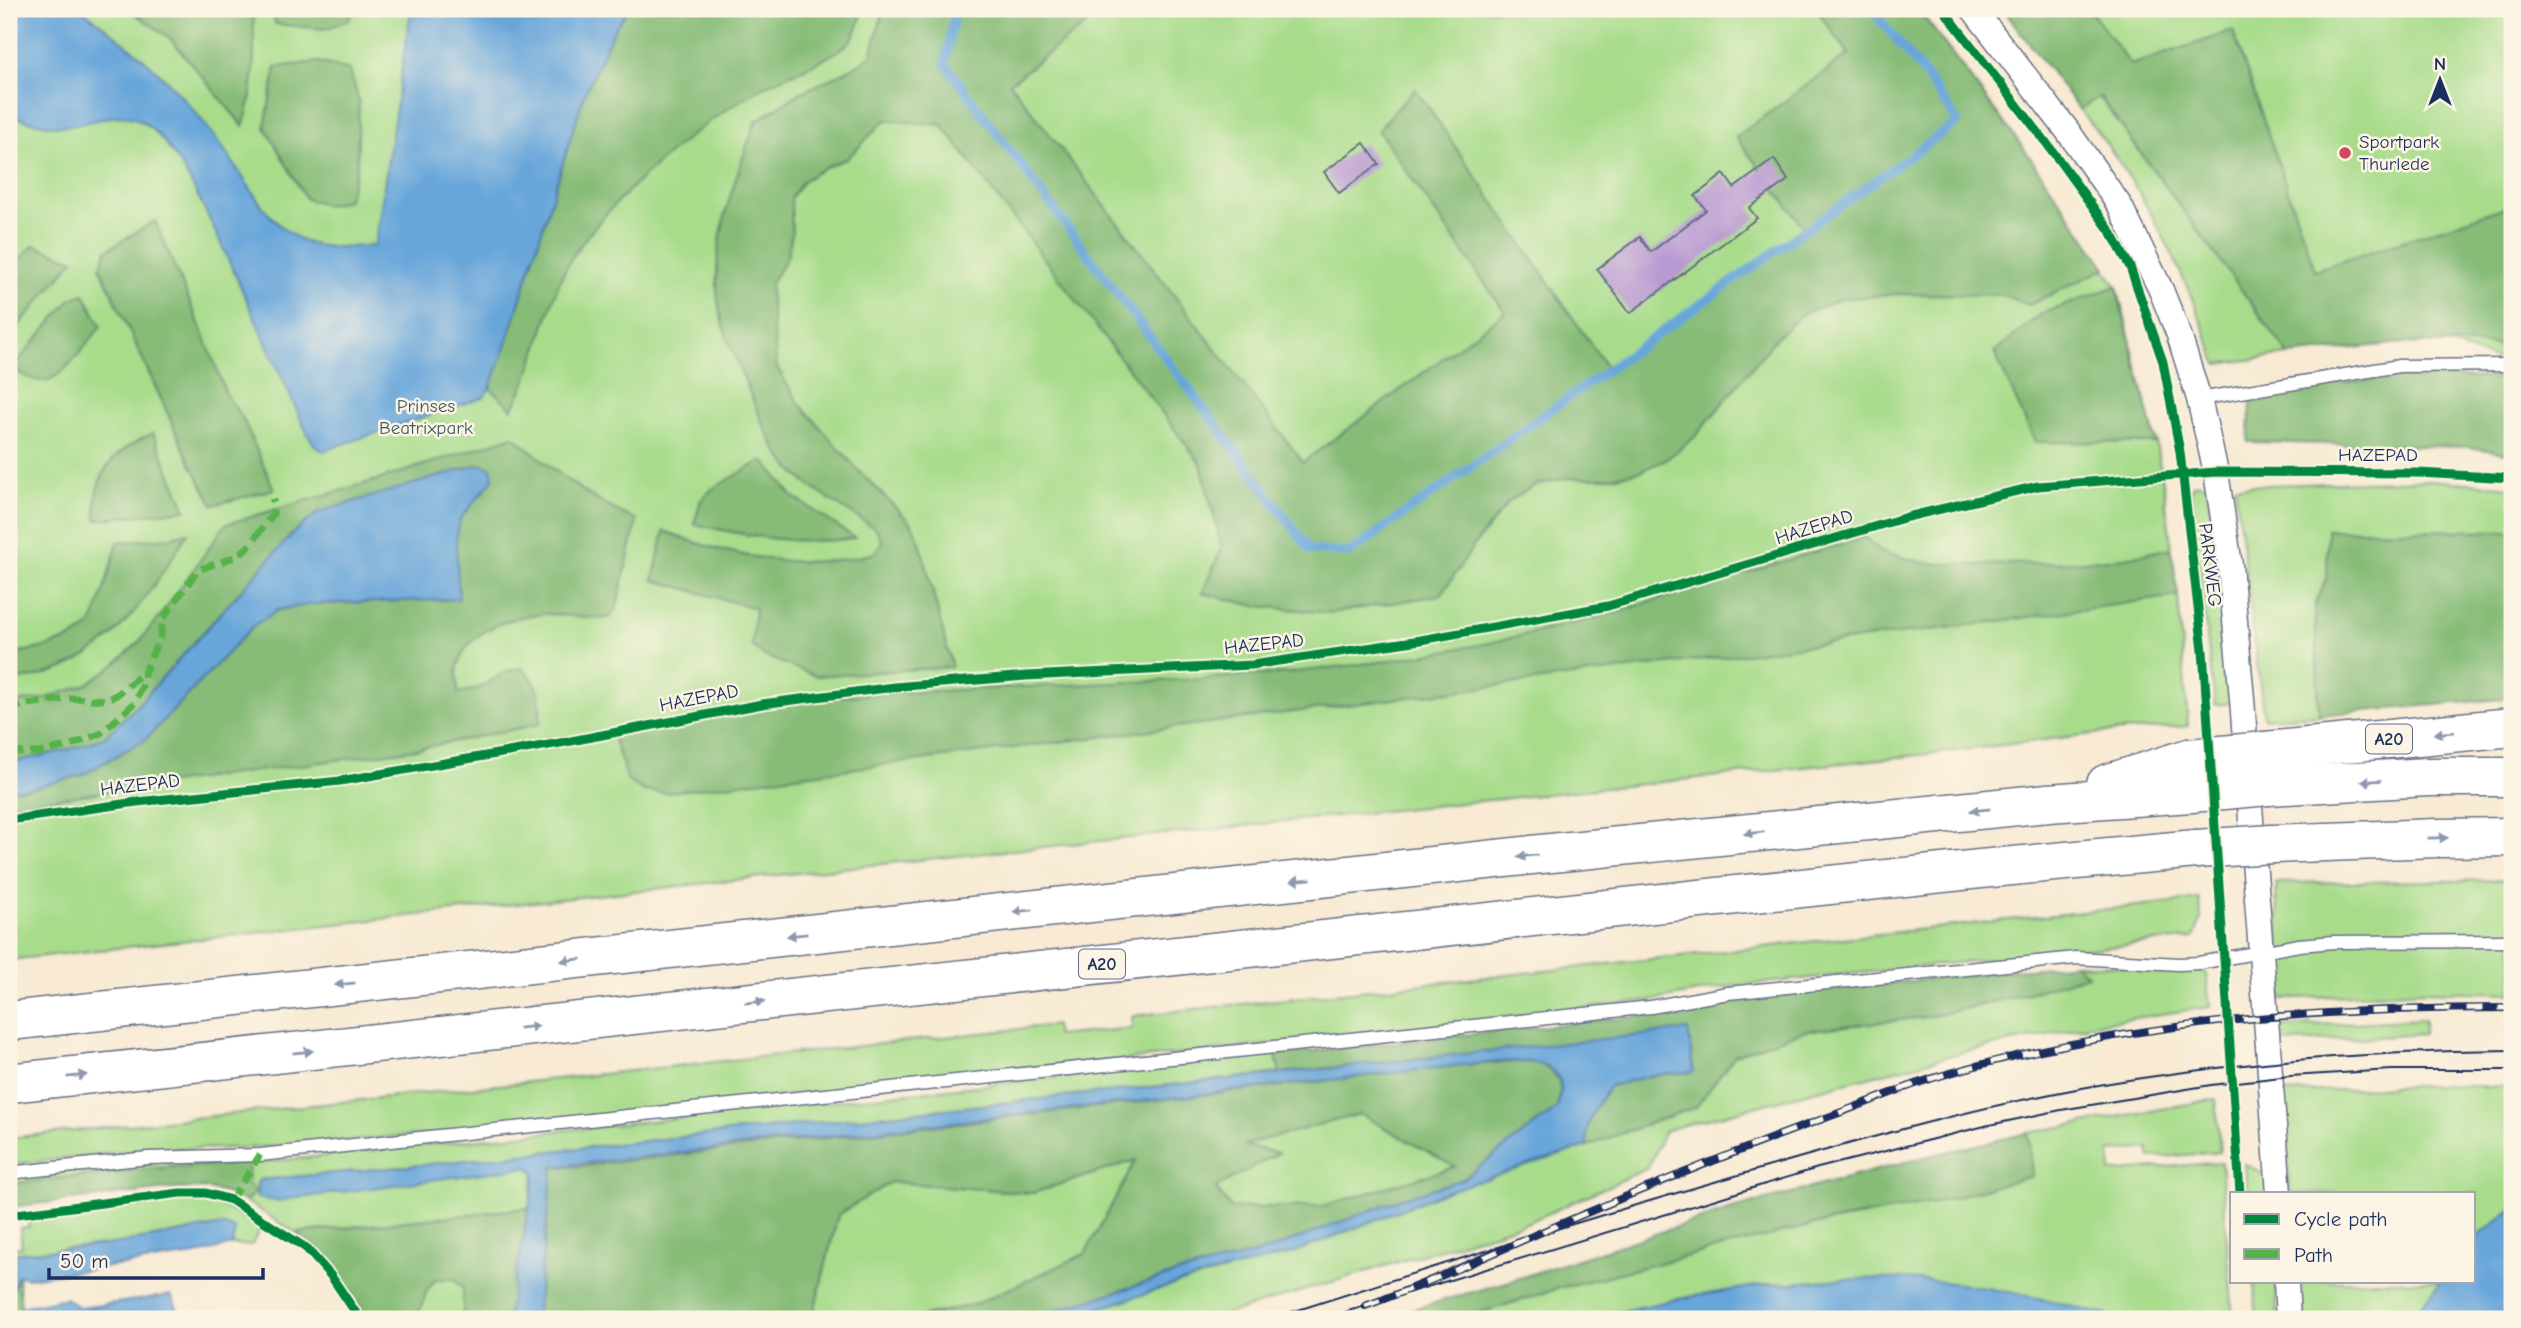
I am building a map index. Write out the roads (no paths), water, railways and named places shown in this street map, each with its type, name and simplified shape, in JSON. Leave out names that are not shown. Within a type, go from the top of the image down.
[{"type":"highway","name":"A20","points":[[9,1021],[1527,856],[2048,803],[2190,775],[2266,769],[2512,727]]},
{"type":"highway","name":"A20","points":[[2266,769],[2428,777],[2512,777]]},
{"type":"highway","name":"A20","points":[[9,1083],[1780,890],[2196,849],[2272,844],[2512,837]]},
{"type":"street","name":"PARKWEG","points":[[1973,9],[2067,130],[2120,206],[2161,290],[2179,335],[2199,399],[2216,472],[2230,565],[2279,1192]]},
{"type":"street","points":[[2286,1282],[2288,1319]]},
{"type":"lane","points":[[2199,399],[2399,366],[2512,365]]},
{"type":"lane","points":[[9,1172],[148,1158],[260,1155],[623,1118],[1504,1024],[1651,1007],[1728,993],[2077,958],[2179,964],[2334,942],[2512,941]]},
{"type":"water","points":[[72,8],[94,18],[136,52],[178,92],[215,137],[260,203],[281,226],[306,242],[340,247],[375,245],[411,9],[629,9],[614,29],[584,95],[505,349],[484,397],[323,451],[315,446],[307,433],[194,188],[168,146],[154,130],[139,120],[122,116],[58,126],[9,115],[9,9]]},
{"type":"water","points":[[480,464],[491,468],[493,479],[460,519],[456,541],[459,599],[312,604],[278,610],[253,626],[146,739],[82,775],[31,788],[9,790],[9,763],[71,749],[103,738],[137,706],[293,533],[319,512]]},
{"type":"water","points":[[1688,1030],[1694,1072],[1654,1075],[1610,1086],[1589,1121],[1587,1146],[1442,1193],[1293,1253],[1182,1282],[1066,1319],[1027,1319],[1178,1273],[1263,1252],[1400,1199],[1463,1179],[1556,1109],[1561,1089],[1557,1075],[1547,1067],[1532,1063],[1496,1062],[553,1167],[536,1319],[507,1319],[535,1178],[534,1172],[528,1167],[276,1201],[257,1198],[259,1180]]},
{"type":"water","points":[[2512,1210],[2512,1319],[2410,1319],[2440,1282],[2476,1282],[2476,1237]]},
{"type":"water","points":[[223,1225],[235,1229],[232,1245],[196,1255],[28,1278],[18,1276],[13,1289],[9,1290],[9,1254],[107,1245]]},
{"type":"water","points":[[1845,1279],[1904,1279],[1959,1284],[2041,1299],[2121,1319],[1586,1319],[1683,1298],[1763,1285]]},
{"type":"water","points":[[171,1295],[182,1319],[9,1319],[20,1314],[21,1307],[66,1298],[80,1308]]},
{"type":"waterway","points":[[955,10],[945,64],[1310,550],[1349,553],[1958,122],[1924,73],[1871,9]]},
{"type":"tram line","points":[[1270,1319],[1704,1185],[1904,1129],[2042,1096],[2182,1072],[2276,1062],[2418,1052],[2512,1050]]},
{"type":"tram line","points":[[1322,1319],[1818,1168],[1989,1125],[2211,1085],[2290,1076],[2392,1070],[2512,1070]]},
{"type":"railway","points":[[1365,1306],[1763,1141],[1927,1080],[2010,1057],[2152,1030],[2224,1021],[2368,1011],[2512,1008]]},
{"type":"place","name":"Sportpark Thurlede","points":[[2345,153]]},
{"type":"park label","name":"Prinses Beatrixpark","points":[[426,417]]}]
